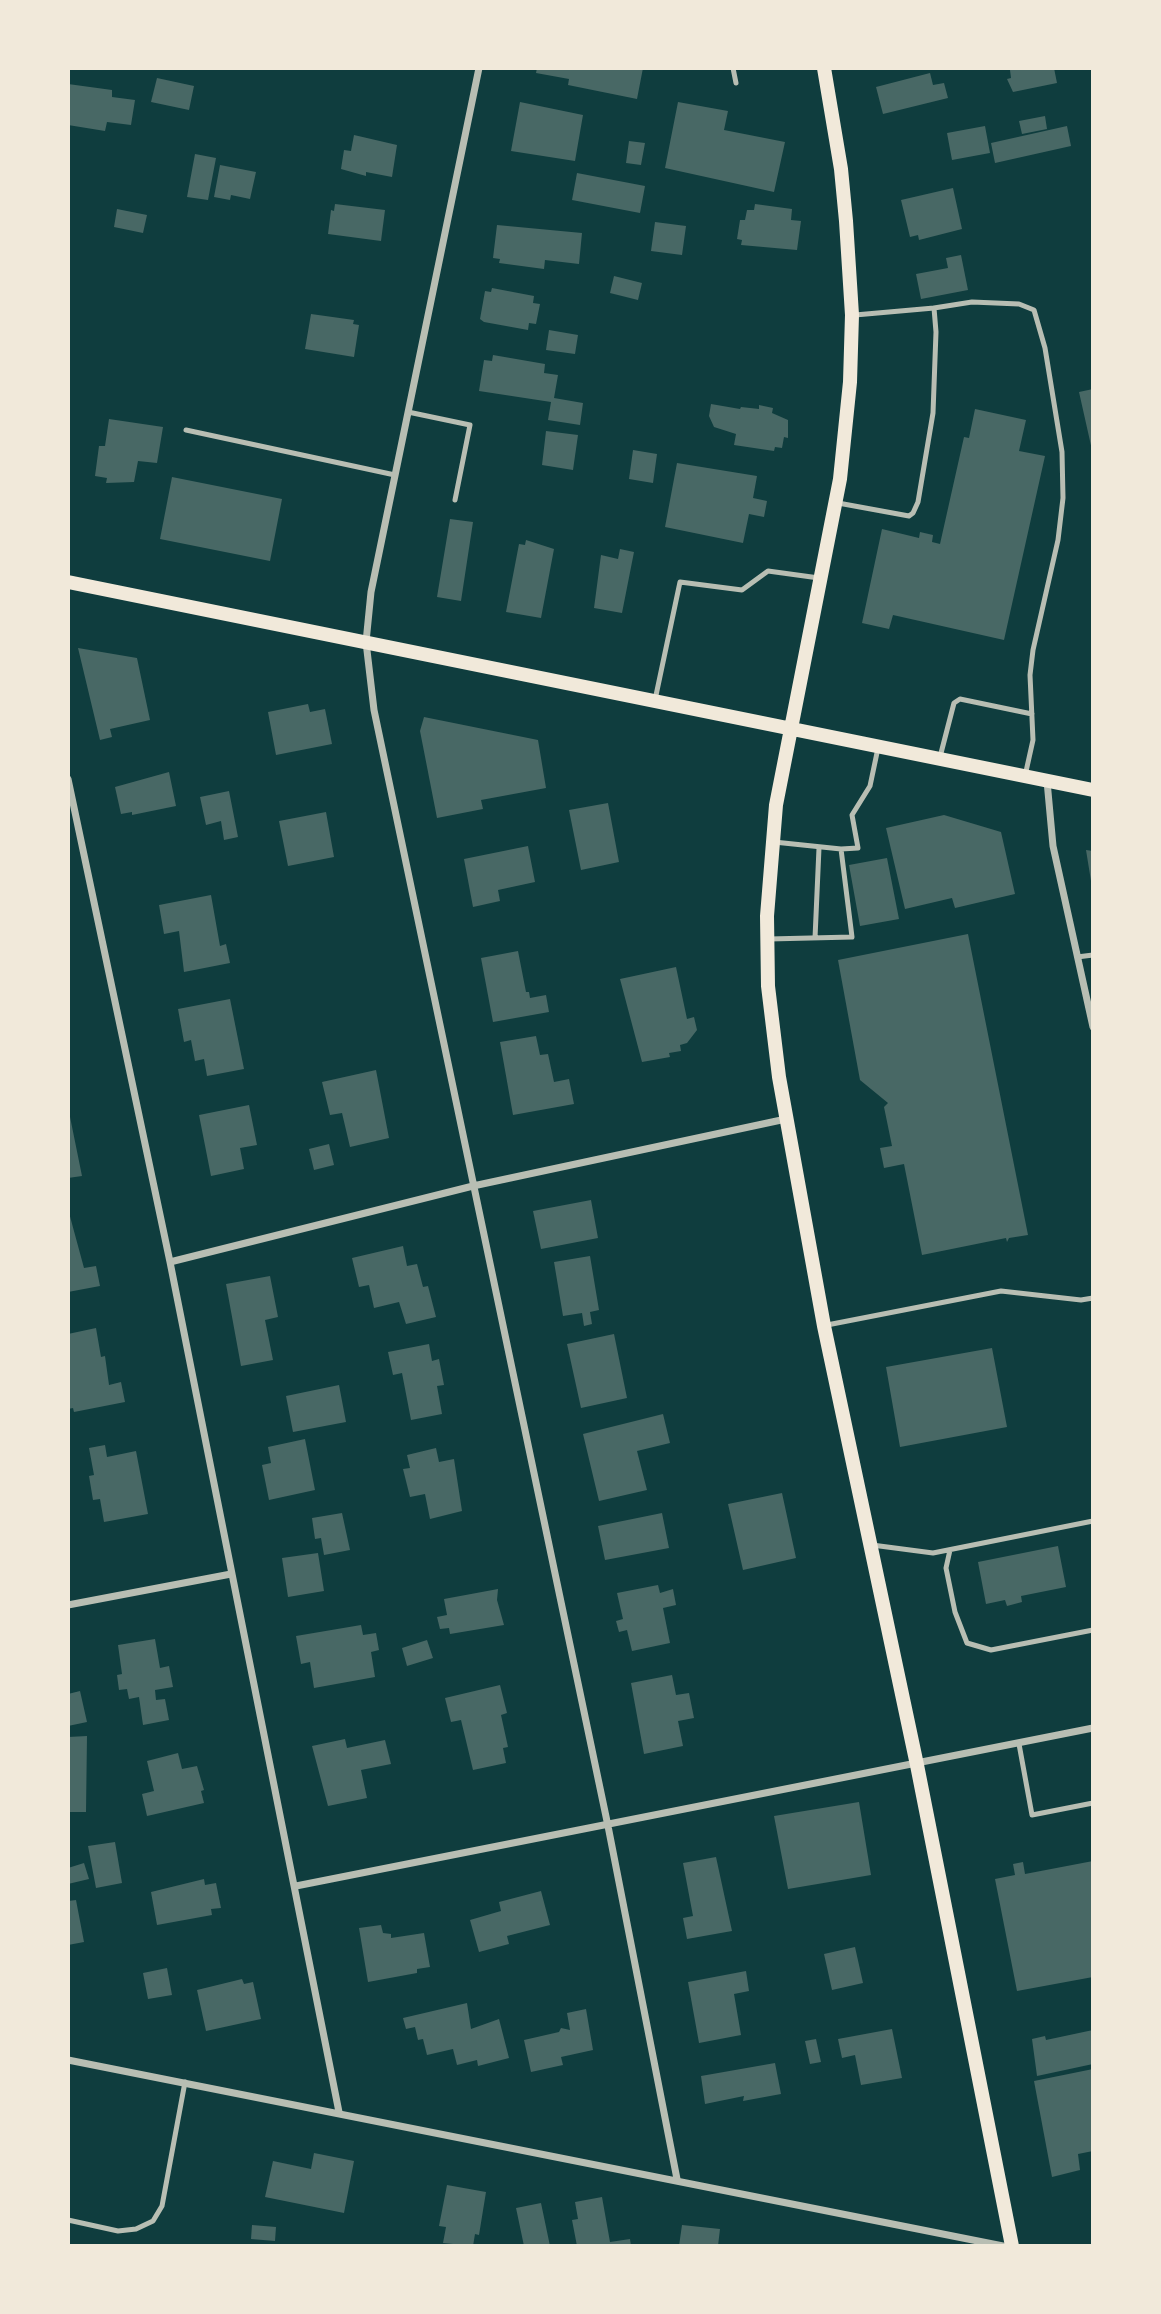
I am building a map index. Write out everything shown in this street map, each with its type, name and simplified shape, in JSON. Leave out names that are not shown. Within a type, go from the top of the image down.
[{"type":"main road","points":[[824,68],[841,169],[852,315],[850,382],[835,502],[790,727],[772,842],[766,939],[771,1015],[824,1325],[917,1765],[1012,2246]]},
{"type":"main road","points":[[68,582],[1093,790]]},
{"type":"street","points":[[479,68],[371,592],[366,642],[374,710],[608,1826],[677,2179]]},
{"type":"street","points":[[68,779],[170,1262],[339,2112]]},
{"type":"street","points":[[1048,780],[1053,846],[1093,1027]]},
{"type":"street","points":[[170,1262],[473,1186],[787,1119]]},
{"type":"street","points":[[68,1605],[231,1574]]},
{"type":"street","points":[[296,1886],[1093,1728]]},
{"type":"street","points":[[68,2060],[677,2179],[1003,2246]]},
{"type":"lane","points":[[733,68],[736,83]]},
{"type":"lane","points":[[852,315],[972,302],[1019,304],[1034,310],[1045,348],[1062,452],[1063,498],[1058,540],[1033,650],[1030,675],[1033,740],[1025,776]]},
{"type":"lane","points":[[835,502],[909,516],[916,509],[933,413],[936,332],[934,308]]},
{"type":"lane","points":[[408,412],[470,425],[455,500]]},
{"type":"lane","points":[[186,430],[395,475]]},
{"type":"lane","points":[[656,700],[680,582],[742,590],[768,571],[821,578]]},
{"type":"lane","points":[[940,758],[954,703],[960,699],[1032,715]]},
{"type":"lane","points":[[772,842],[819,848],[858,848],[852,815],[870,786],[879,745]]},
{"type":"lane","points":[[814,938],[819,848]]},
{"type":"lane","points":[[766,939],[852,937],[841,849]]},
{"type":"lane","points":[[1077,957],[1093,955]]},
{"type":"lane","points":[[824,1325],[1001,1291],[1082,1300],[1093,1298]]},
{"type":"lane","points":[[870,1544],[933,1553],[1093,1521]]},
{"type":"lane","points":[[950,1550],[946,1568],[955,1612],[967,1643],[991,1650],[1093,1630]]},
{"type":"lane","points":[[1019,1744],[1032,1815],[1093,1803]]},
{"type":"lane","points":[[68,2220],[118,2231],[136,2229],[153,2221],[163,2206],[185,2082]]},
{"type":"building","points":[[537,68],[643,68],[637,99],[568,85],[569,79],[536,73]]},
{"type":"building","points":[[1054,68],[1057,83],[1013,92],[1007,79],[1011,78],[1010,70]]},
{"type":"building","points":[[930,73],[933,85],[944,83],[948,98],[883,114],[876,87]]},
{"type":"building","points":[[157,78],[194,86],[189,110],[151,102]]},
{"type":"building","points":[[68,84],[112,90],[112,97],[135,100],[131,125],[107,122],[105,131],[68,125]]},
{"type":"building","points":[[520,102],[583,115],[575,161],[511,151]]},
{"type":"building","points":[[678,102],[728,111],[724,130],[785,142],[774,192],[665,168]]},
{"type":"building","points":[[1045,116],[1047,129],[1022,134],[1019,121]]},
{"type":"building","points":[[985,126],[990,153],[952,160],[947,133]]},
{"type":"building","points":[[1067,126],[1071,146],[995,163],[991,143]]},
{"type":"building","points":[[354,135],[397,145],[392,177],[366,172],[366,176],[341,169],[344,150],[351,151]]},
{"type":"building","points":[[629,141],[645,143],[641,165],[626,163]]},
{"type":"building","points":[[195,154],[216,158],[208,200],[187,197]]},
{"type":"building","points":[[220,165],[256,172],[250,199],[231,195],[230,200],[214,197]]},
{"type":"building","points":[[577,173],[645,186],[640,213],[572,200]]},
{"type":"building","points":[[953,188],[962,229],[919,240],[918,235],[910,237],[901,200]]},
{"type":"building","points":[[335,204],[385,210],[381,241],[328,234],[331,210],[334,211]]},
{"type":"building","points":[[755,204],[792,209],[791,220],[801,221],[797,250],[741,245],[742,240],[737,239],[740,220],[745,220],[747,210],[754,210]]},
{"type":"building","points":[[117,209],[147,215],[143,233],[114,227]]},
{"type":"building","points":[[655,222],[686,226],[682,255],[651,251]]},
{"type":"building","points":[[497,225],[582,233],[579,264],[545,260],[544,269],[499,263],[500,259],[493,258]]},
{"type":"building","points":[[961,255],[968,290],[921,299],[916,274],[948,268],[946,258]]},
{"type":"building","points":[[614,276],[642,283],[638,300],[610,293]]},
{"type":"building","points":[[492,288],[534,296],[533,303],[540,304],[536,324],[529,323],[528,330],[480,319],[485,291],[491,292]]},
{"type":"building","points":[[311,314],[354,320],[353,324],[359,325],[354,357],[305,349]]},
{"type":"building","points":[[549,330],[578,335],[575,354],[546,350]]},
{"type":"building","points":[[493,355],[545,364],[544,373],[558,375],[554,398],[583,403],[580,425],[548,420],[551,402],[479,391],[484,360],[492,361]]},
{"type":"building","points":[[1093,389],[1093,450],[1092,450],[1079,392]]},
{"type":"building","points":[[711,404],[740,409],[759,409],[759,405],[773,408],[772,413],[788,420],[788,438],[784,437],[782,448],[775,447],[774,451],[734,445],[736,434],[714,427],[709,416]]},
{"type":"building","points":[[975,409],[1026,420],[1019,451],[1045,456],[1004,640],[893,615],[889,629],[862,623],[882,529],[919,538],[920,532],[933,535],[932,542],[940,544],[964,437],[969,438]]},
{"type":"building","points":[[109,419],[163,427],[157,463],[138,461],[134,482],[106,483],[107,478],[95,476],[99,446],[105,446]]},
{"type":"building","points":[[546,431],[578,435],[573,470],[542,465]]},
{"type":"building","points":[[633,450],[657,454],[653,483],[629,479]]},
{"type":"building","points":[[677,463],[757,476],[753,498],[767,501],[764,517],[749,514],[743,543],[665,527]]},
{"type":"building","points":[[172,477],[282,499],[270,561],[160,539]]},
{"type":"building","points":[[450,519],[473,522],[461,601],[437,597]]},
{"type":"building","points":[[526,540],[554,549],[541,618],[506,612],[519,544],[525,545]]},
{"type":"building","points":[[620,549],[634,552],[622,613],[594,608],[601,555],[618,559]]},
{"type":"building","points":[[78,648],[137,658],[150,720],[110,729],[112,737],[100,740]]},
{"type":"building","points":[[308,704],[310,712],[325,709],[332,744],[276,755],[268,712]]},
{"type":"building","points":[[424,717],[538,740],[546,788],[481,800],[483,809],[437,818],[420,731]]},
{"type":"building","points":[[169,772],[176,806],[132,815],[132,812],[121,814],[115,787]]},
{"type":"building","points":[[229,791],[238,837],[224,840],[221,821],[206,825],[200,797]]},
{"type":"building","points":[[608,803],[619,862],[581,870],[569,810]]},
{"type":"building","points":[[326,812],[334,857],[288,866],[279,821]]},
{"type":"building","points":[[944,815],[1001,832],[1015,894],[955,908],[952,898],[905,909],[886,828]]},
{"type":"building","points":[[528,846],[535,882],[498,890],[500,901],[473,907],[464,859]]},
{"type":"building","points":[[1086,850],[1093,851],[1091,881]]},
{"type":"building","points":[[887,858],[899,919],[860,926],[849,865]]},
{"type":"building","points":[[211,895],[220,946],[226,944],[230,963],[184,972],[179,931],[164,934],[159,905]]},
{"type":"building","points":[[968,934],[1028,1235],[1009,1238],[1007,1242],[1006,1238],[922,1255],[904,1164],[884,1168],[880,1148],[892,1146],[884,1107],[888,1103],[860,1080],[838,960]]},
{"type":"building","points":[[518,951],[526,992],[529,992],[530,998],[546,995],[549,1012],[493,1022],[481,958]]},
{"type":"building","points":[[676,967],[687,1019],[694,1017],[697,1030],[687,1043],[680,1045],[681,1051],[669,1053],[670,1057],[642,1062],[620,979]]},
{"type":"building","points":[[230,999],[244,1069],[207,1076],[204,1059],[195,1061],[191,1040],[184,1042],[178,1009]]},
{"type":"building","points":[[536,1036],[540,1055],[548,1054],[554,1082],[569,1079],[574,1104],[513,1115],[500,1042]]},
{"type":"building","points":[[376,1070],[389,1138],[350,1147],[342,1113],[330,1115],[322,1082]]},
{"type":"building","points":[[249,1105],[257,1145],[240,1148],[244,1169],[211,1176],[199,1115]]},
{"type":"building","points":[[68,1107],[82,1176],[68,1178]]},
{"type":"building","points":[[329,1144],[334,1165],[314,1170],[309,1149]]},
{"type":"building","points":[[591,1200],[598,1238],[541,1249],[533,1211]]},
{"type":"building","points":[[68,1209],[84,1268],[96,1266],[100,1286],[68,1292]]},
{"type":"building","points":[[403,1246],[407,1266],[417,1264],[423,1287],[428,1286],[436,1317],[406,1324],[399,1302],[374,1308],[369,1285],[359,1287],[352,1258]]},
{"type":"building","points":[[590,1256],[599,1310],[590,1312],[592,1324],[584,1326],[582,1313],[563,1316],[554,1262]]},
{"type":"building","points":[[270,1276],[278,1317],[265,1320],[273,1360],[241,1366],[226,1284]]},
{"type":"building","points":[[96,1328],[101,1357],[105,1356],[109,1385],[121,1382],[125,1402],[74,1412],[73,1408],[68,1409],[68,1334]]},
{"type":"building","points":[[614,1334],[627,1398],[581,1408],[567,1344]]},
{"type":"building","points":[[429,1344],[432,1361],[439,1359],[444,1385],[437,1386],[442,1414],[411,1420],[402,1373],[393,1375],[388,1352]]},
{"type":"building","points":[[992,1348],[1007,1427],[900,1447],[886,1367]]},
{"type":"building","points":[[339,1385],[346,1422],[293,1432],[286,1396]]},
{"type":"building","points":[[663,1414],[670,1443],[637,1451],[647,1490],[599,1501],[583,1434]]},
{"type":"building","points":[[305,1439],[315,1490],[269,1500],[262,1465],[271,1463],[268,1447]]},
{"type":"building","points":[[105,1445],[107,1457],[136,1451],[148,1514],[104,1522],[100,1499],[93,1500],[89,1476],[94,1475],[89,1448]]},
{"type":"building","points":[[436,1448],[439,1462],[454,1459],[462,1511],[430,1519],[425,1494],[410,1497],[403,1469],[410,1468],[407,1455]]},
{"type":"building","points":[[782,1493],[796,1558],[743,1570],[728,1504]]},
{"type":"building","points":[[342,1513],[350,1550],[324,1555],[321,1538],[315,1539],[312,1518]]},
{"type":"building","points":[[662,1513],[669,1548],[605,1560],[598,1526]]},
{"type":"building","points":[[1058,1546],[1066,1587],[1021,1596],[1022,1602],[1007,1606],[1005,1600],[986,1604],[978,1562]]},
{"type":"building","points":[[318,1553],[324,1591],[288,1597],[282,1558]]},
{"type":"building","points":[[658,1585],[660,1593],[673,1589],[676,1605],[663,1608],[670,1643],[632,1651],[627,1630],[619,1632],[616,1621],[623,1619],[617,1593]]},
{"type":"building","points":[[498,1589],[497,1600],[504,1625],[450,1634],[449,1628],[440,1629],[437,1617],[447,1615],[444,1599]]},
{"type":"building","points":[[361,1625],[363,1635],[376,1633],[379,1650],[371,1652],[375,1677],[314,1688],[310,1662],[301,1664],[296,1636]]},
{"type":"building","points":[[155,1639],[160,1668],[169,1666],[173,1687],[155,1690],[156,1700],[165,1699],[169,1720],[143,1725],[139,1697],[129,1699],[127,1689],[119,1690],[117,1675],[122,1674],[118,1645]]},
{"type":"building","points":[[427,1640],[433,1658],[407,1666],[402,1648]]},
{"type":"building","points":[[672,1675],[676,1695],[689,1693],[694,1718],[678,1721],[683,1746],[644,1754],[631,1683]]},
{"type":"building","points":[[500,1685],[507,1713],[501,1715],[508,1747],[503,1748],[506,1763],[473,1770],[461,1720],[451,1722],[445,1698]]},
{"type":"building","points":[[80,1691],[87,1722],[68,1726],[68,1694]]},
{"type":"building","points":[[87,1736],[86,1812],[68,1812],[68,1737]]},
{"type":"building","points":[[345,1739],[347,1748],[385,1740],[391,1764],[361,1770],[367,1798],[328,1806],[312,1746]]},
{"type":"building","points":[[178,1753],[182,1769],[197,1766],[204,1790],[201,1791],[204,1803],[147,1816],[142,1794],[154,1791],[147,1761]]},
{"type":"building","points":[[859,1802],[871,1875],[788,1889],[774,1816]]},
{"type":"building","points":[[115,1842],[122,1883],[96,1888],[88,1846]]},
{"type":"building","points":[[716,1857],[732,1931],[687,1939],[683,1918],[693,1916],[683,1863]]},
{"type":"building","points":[[1093,1861],[1093,1977],[1017,1991],[995,1879],[1015,1875],[1013,1864],[1023,1862],[1025,1874]]},
{"type":"building","points":[[84,1863],[89,1879],[68,1884],[68,1868]]},
{"type":"building","points":[[204,1879],[205,1885],[216,1883],[221,1908],[211,1909],[212,1915],[157,1925],[151,1892]]},
{"type":"building","points":[[541,1891],[550,1925],[507,1936],[509,1944],[479,1952],[470,1920],[501,1911],[499,1902]]},
{"type":"building","points":[[76,1900],[84,1942],[68,1945],[68,1901]]},
{"type":"building","points":[[381,1925],[383,1933],[391,1934],[391,1938],[424,1933],[430,1967],[417,1969],[417,1973],[368,1982],[359,1928]]},
{"type":"building","points":[[855,1947],[863,1983],[832,1990],[824,1954]]},
{"type":"building","points":[[167,1968],[172,1995],[148,1999],[143,1973]]},
{"type":"building","points":[[746,1971],[749,1991],[734,1994],[741,2035],[699,2043],[688,1982]]},
{"type":"building","points":[[242,1979],[244,1984],[253,1982],[261,2019],[206,2031],[197,1990]]},
{"type":"building","points":[[467,2003],[471,2029],[499,2019],[509,2058],[478,2066],[477,2060],[457,2065],[453,2049],[427,2055],[423,2039],[418,2040],[415,2027],[406,2029],[403,2018]]},
{"type":"building","points":[[586,2009],[593,2050],[561,2057],[563,2065],[531,2072],[524,2040],[559,2032],[561,2028],[570,2030],[567,2013]]},
{"type":"building","points":[[892,2029],[902,2078],[861,2085],[855,2055],[842,2058],[838,2039]]},
{"type":"building","points":[[1093,2030],[1093,2064],[1037,2076],[1032,2039],[1045,2036],[1046,2040]]},
{"type":"building","points":[[816,2039],[821,2062],[810,2064],[805,2041]]},
{"type":"building","points":[[775,2063],[781,2094],[743,2101],[744,2096],[705,2104],[701,2076]]},
{"type":"building","points":[[1093,2069],[1093,2151],[1078,2154],[1080,2170],[1052,2177],[1034,2081]]},
{"type":"building","points":[[314,2153],[354,2161],[344,2213],[265,2197],[273,2161],[311,2169]]},
{"type":"building","points":[[447,2185],[486,2192],[479,2235],[475,2234],[473,2246],[443,2243],[446,2227],[439,2226]]},
{"type":"building","points":[[602,2197],[610,2242],[630,2239],[631,2246],[577,2246],[572,2220],[578,2219],[575,2202]]},
{"type":"building","points":[[541,2203],[550,2246],[524,2246],[516,2208]]},
{"type":"building","points":[[252,2225],[276,2227],[275,2241],[251,2239]]},
{"type":"building","points":[[682,2225],[720,2229],[718,2246],[679,2246]]}]
